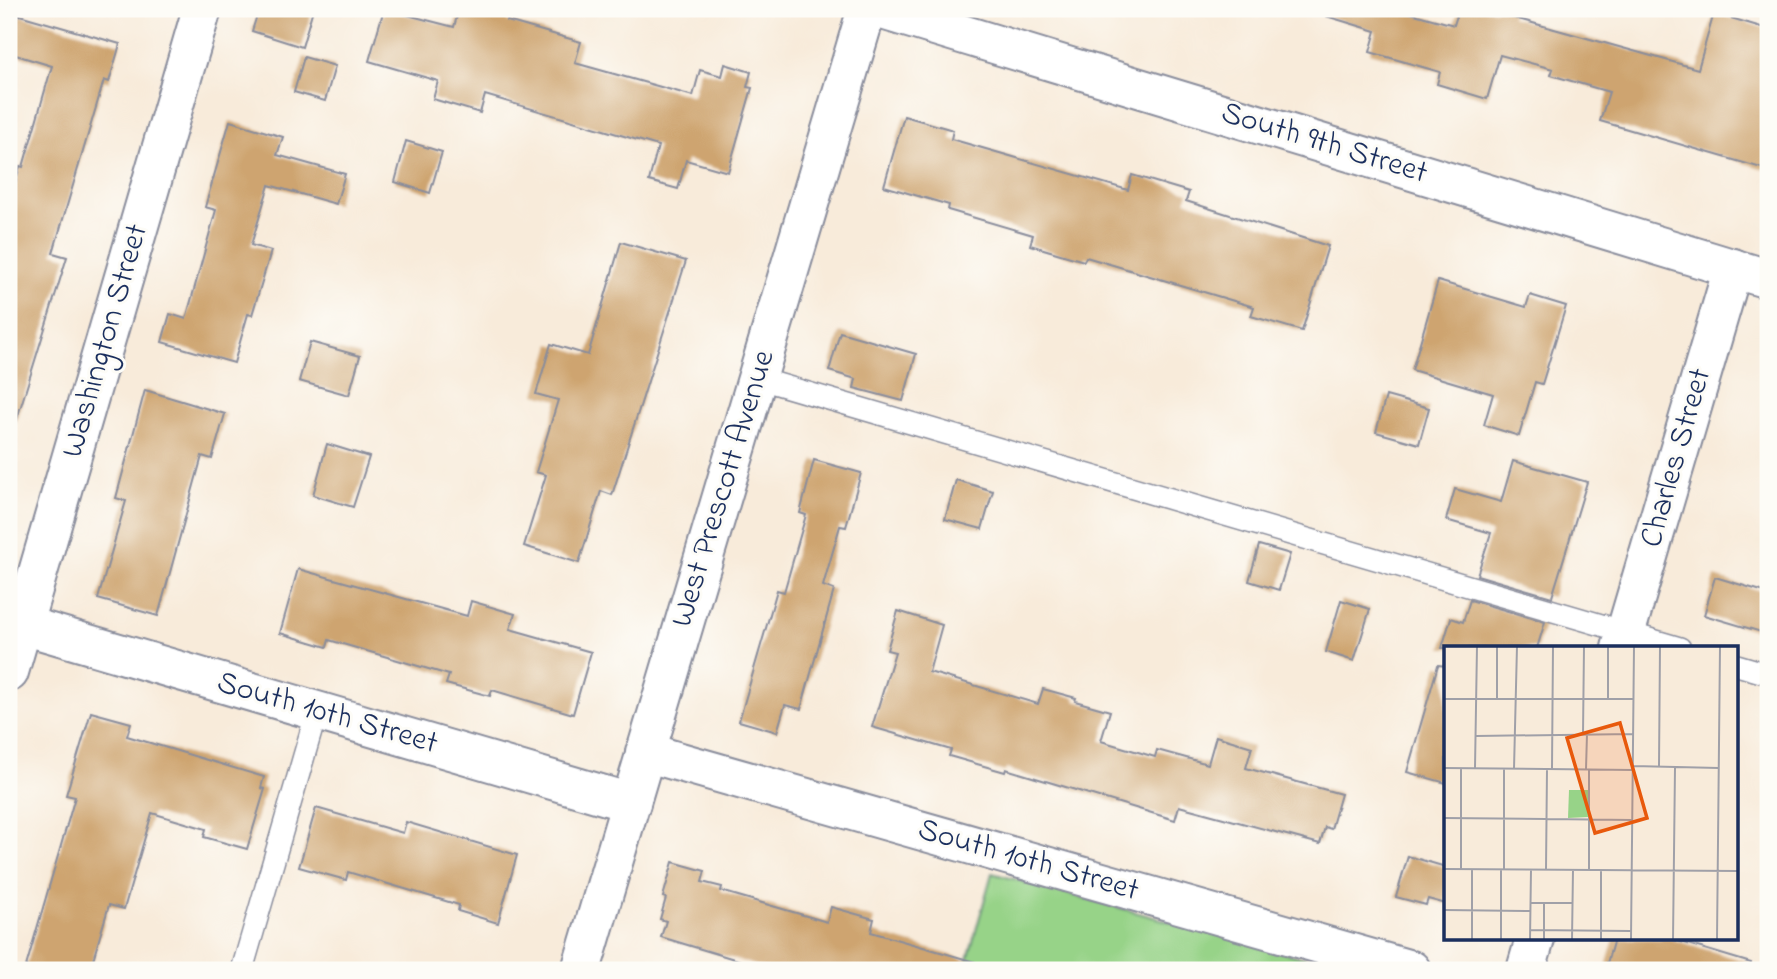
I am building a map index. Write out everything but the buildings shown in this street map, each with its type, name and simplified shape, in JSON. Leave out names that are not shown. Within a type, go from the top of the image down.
[{"type":"street","name":"Washington Street","points":[[9,672],[202,9]]},
{"type":"street","name":"West Prescott Avenue","points":[[581,970],[867,9]]},
{"type":"street","name":"South 9th Street","points":[[879,9],[1750,274]]},
{"type":"street","name":"Charles Street","points":[[1623,640],[1750,274]]},
{"type":"street","name":"South 10th Street","points":[[23,625],[631,803]]},
{"type":"street","name":"South 10th Street","points":[[645,752],[1411,970]]},
{"type":"street","points":[[1526,970],[1535,940]]},
{"type":"lane","points":[[757,378],[1623,640],[1666,646]]},
{"type":"lane","points":[[1738,665],[1768,674]]},
{"type":"lane","points":[[242,970],[317,711]]},
{"type":"green space","points":[[992,873],[1348,970],[965,970]]}]
